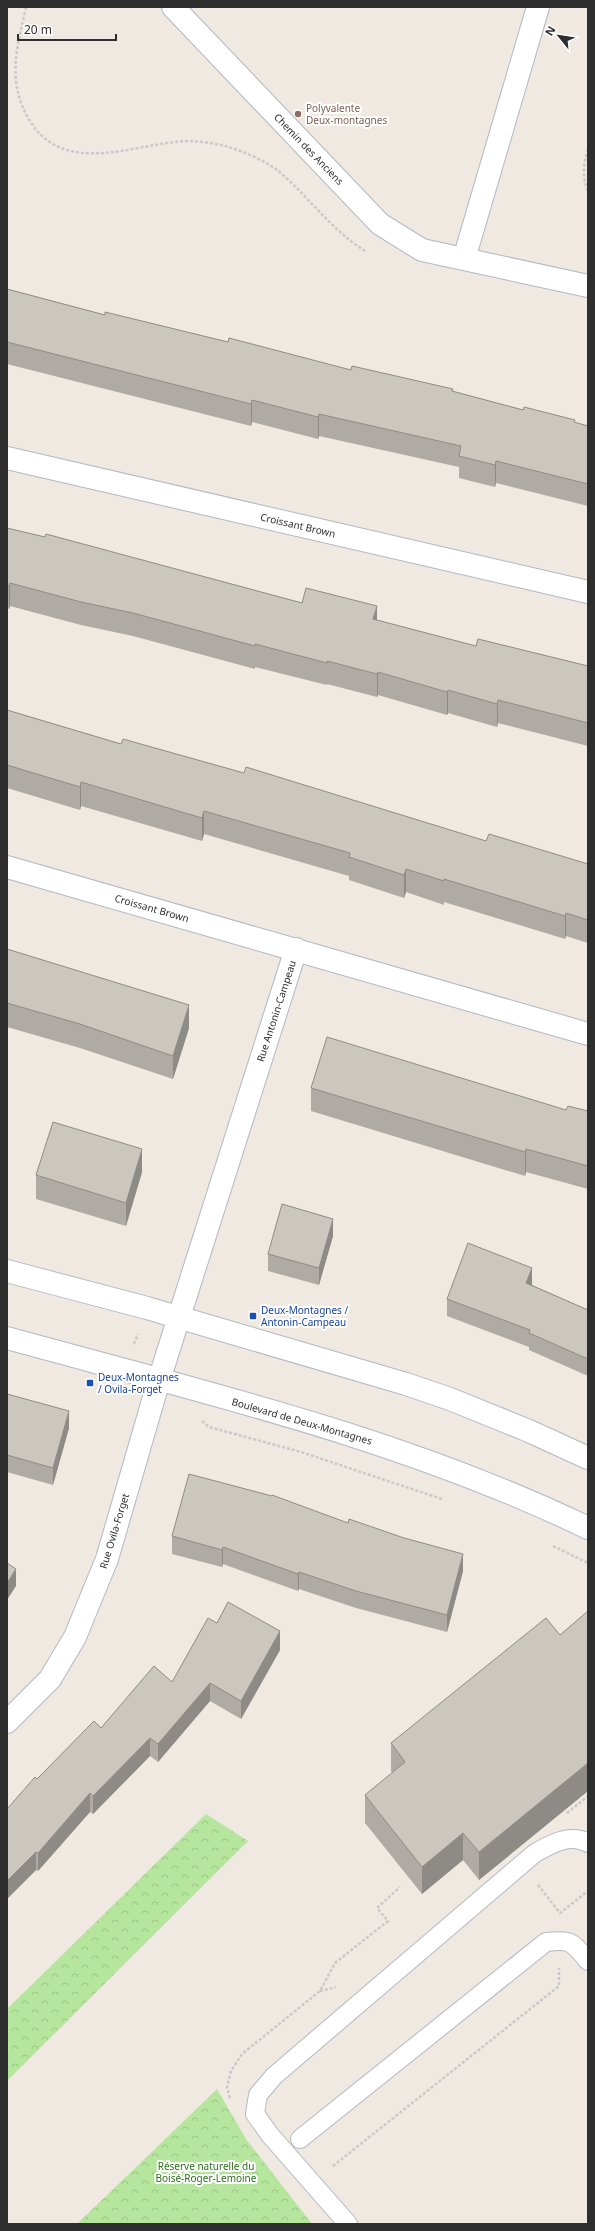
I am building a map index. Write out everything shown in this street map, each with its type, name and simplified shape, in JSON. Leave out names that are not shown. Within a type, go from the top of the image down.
[{"type":"street","name":"Chemin des Anciens","points":[[173,7],[380,224],[422,250],[588,286]]},
{"type":"street","points":[[464,259],[538,7]]},
{"type":"street","name":"Croissant Brown","points":[[7,458],[588,592]]},
{"type":"street","name":"Croissant Brown","points":[[7,867],[296,949]]},
{"type":"street","name":"Rue Antonin-Campeau","points":[[180,1318],[296,949],[588,1034]]},
{"type":"street","points":[[7,1271],[180,1318],[428,1392],[529,1431],[588,1458]]},
{"type":"street","name":"Rue Ovila-Forget","points":[[7,1722],[50,1679],[75,1637],[106,1559],[159,1380],[180,1318]]},
{"type":"street","name":"Boulevard de Deux-Montagnes","points":[[7,1338],[287,1416],[425,1460],[502,1489],[588,1528]]},
{"type":"lane","points":[[348,2224],[270,2134],[255,2114],[258,2095],[274,2076],[535,1853],[557,1840],[583,1840],[588,1843]]},
{"type":"lane","points":[[300,2139],[546,1942],[559,1940],[572,1943],[588,1960]]},
{"type":"path","points":[[26,7],[15,56],[16,80],[25,114],[39,135],[59,147],[79,152],[102,153],[131,151],[172,143],[193,141],[229,147],[252,156],[282,173],[345,238],[370,254]]},
{"type":"path","points":[[588,149],[583,173],[588,192]]},
{"type":"path","points":[[133,1349],[139,1331]]},
{"type":"path","points":[[196,1418],[209,1427],[301,1452],[441,1499]]},
{"type":"path","points":[[536,1883],[560,1913],[588,1891]]},
{"type":"path","points":[[329,2161],[332,2166],[559,1986],[560,1962]]},
{"type":"green space","points":[[206,1814],[248,1841],[7,2081],[7,2009]]},
{"type":"green space","name":"Réserve naturelle du Boisé-Roger-Lemoine","points":[[217,2089],[246,2139],[312,2224],[77,2224]]},
{"type":"building","points":[[7,289],[105,315],[105,312],[228,342],[229,338],[351,370],[352,366],[453,389],[452,391],[523,410],[524,407],[575,420],[574,422],[588,426],[588,484],[496,461],[495,465],[459,456],[461,446],[319,414],[318,417],[252,400],[251,404],[7,342]]},
{"type":"building","points":[[7,528],[45,537],[46,534],[302,603],[306,588],[377,606],[373,619],[476,646],[478,639],[588,666],[588,723],[498,700],[497,704],[448,690],[447,692],[378,672],[377,674],[327,661],[327,663],[255,644],[255,646],[133,613],[81,602],[10,583],[9,586],[7,585]]},
{"type":"building","points":[[7,710],[121,744],[123,739],[244,773],[246,767],[486,841],[489,834],[588,864],[588,920],[566,913],[565,916],[406,869],[404,875],[349,857],[350,853],[204,811],[202,818],[81,782],[80,787],[7,765]]},
{"type":"building","points":[[7,949],[189,1005],[173,1056],[80,1024],[7,1003]]},
{"type":"building","points":[[327,1037],[566,1110],[568,1106],[588,1111],[588,1166],[526,1149],[525,1152],[311,1088]]},
{"type":"building","points":[[53,1122],[142,1149],[126,1203],[36,1175]]},
{"type":"building","points":[[282,1204],[333,1219],[319,1268],[268,1254]]},
{"type":"building","points":[[468,1243],[532,1268],[526,1283],[588,1310],[588,1359],[529,1333],[530,1330],[447,1299]]},
{"type":"building","points":[[7,1394],[69,1411],[53,1468],[7,1455]]},
{"type":"building","points":[[189,1474],[272,1495],[348,1523],[349,1519],[404,1538],[463,1554],[447,1615],[356,1591],[299,1572],[298,1574],[223,1547],[222,1550],[172,1536]]},
{"type":"building","points":[[7,1563],[16,1569],[7,1583]]},
{"type":"building","points":[[228,1602],[280,1631],[241,1701],[210,1683],[158,1744],[150,1738],[93,1796],[90,1793],[38,1853],[36,1852],[7,1881],[7,1809],[35,1777],[37,1779],[94,1721],[101,1728],[154,1666],[172,1682],[208,1618],[217,1623]]},
{"type":"building","points":[[588,1611],[588,1763],[479,1852],[463,1833],[422,1867],[365,1795],[405,1762],[391,1743],[546,1618],[560,1635]]},
{"type":"place","name":"Polyvalente Deux-montagnes","points":[[298,114]]},
{"type":"place","name":"Deux-Montagnes / Antonin-Campeau","points":[[253,1316]]},
{"type":"place","name":"Deux-Montagnes / Ovila-Forget","points":[[90,1383]]}]
